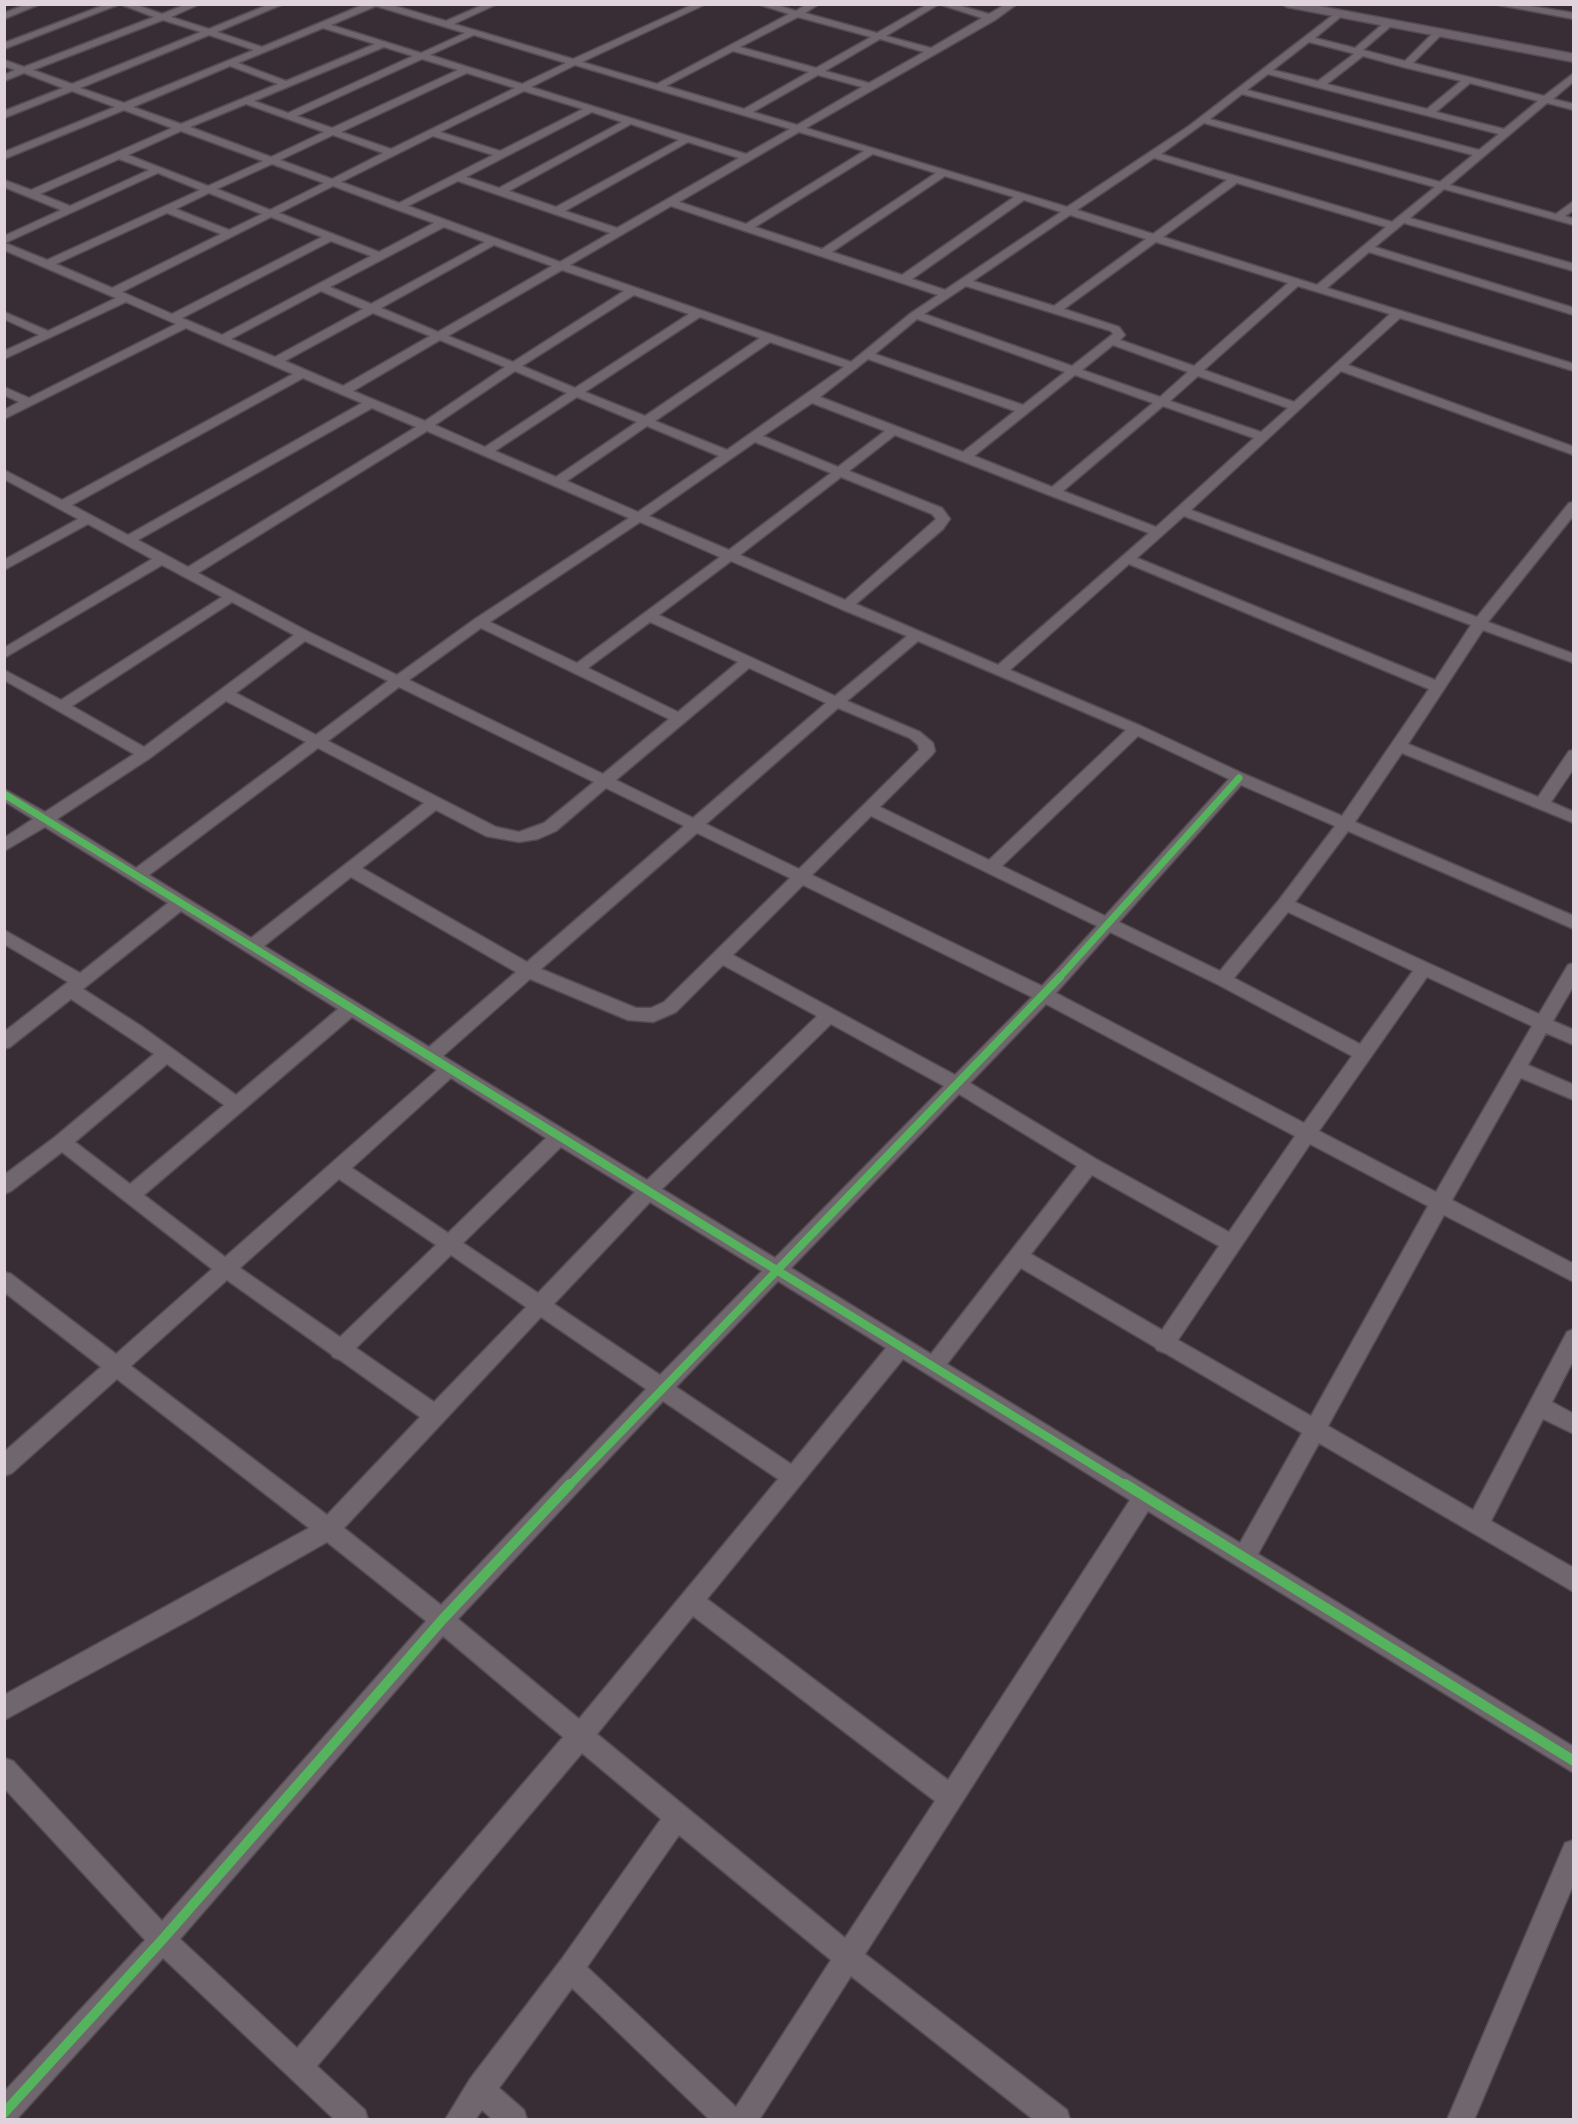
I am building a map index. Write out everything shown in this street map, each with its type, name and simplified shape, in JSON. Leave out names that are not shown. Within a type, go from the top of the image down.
[{"type":"main road","points":[[1291,5],[1574,58]]},
{"type":"street","points":[[4,16],[36,4]]},
{"type":"street","points":[[4,46],[116,4]]},
{"type":"street","points":[[124,4],[261,50]]},
{"type":"street","points":[[4,78],[196,4]]},
{"type":"street","points":[[4,115],[279,4]]},
{"type":"street","points":[[4,156],[376,4],[872,150],[1072,211],[1294,283],[1574,368]]},
{"type":"street","points":[[447,24],[493,4]]},
{"type":"street","points":[[4,356],[48,335],[230,234],[574,62],[702,4]]},
{"type":"street","points":[[762,4],[932,51]]},
{"type":"street","points":[[658,87],[815,4]]},
{"type":"street","points":[[746,112],[935,4]]},
{"type":"street","points":[[943,4],[992,18]]},
{"type":"street","points":[[342,392],[1013,4]]},
{"type":"street","points":[[1498,4],[1574,16]]},
{"type":"street","points":[[138,875],[399,680],[480,622],[640,516],[811,398],[915,315],[1154,155],[1340,14]]},
{"type":"street","points":[[1319,85],[1389,24]]},
{"type":"street","points":[[323,25],[748,158]]},
{"type":"street","points":[[288,116],[474,32]]},
{"type":"street","points":[[1406,65],[1438,33]]},
{"type":"street","points":[[1308,39],[1574,107]]},
{"type":"street","points":[[31,194],[383,44]]},
{"type":"street","points":[[732,48],[872,87]]},
{"type":"street","points":[[4,63],[560,266],[851,366]]},
{"type":"street","points":[[230,63],[287,84]]},
{"type":"street","points":[[48,264],[466,70]]},
{"type":"street","points":[[1267,71],[1507,133]]},
{"type":"street","points":[[1317,290],[1574,76]]},
{"type":"street","points":[[1429,113],[1467,81]]},
{"type":"street","points":[[1241,91],[1482,154]]},
{"type":"street","points":[[246,101],[392,153]]},
{"type":"street","points":[[399,207],[591,109]]},
{"type":"street","points":[[1203,120],[1574,222]]},
{"type":"street","points":[[500,192],[630,121]]},
{"type":"street","points":[[432,133],[502,155]]},
{"type":"street","points":[[557,211],[687,139]]},
{"type":"street","points":[[746,228],[872,150]]},
{"type":"street","points":[[119,155],[380,256]]},
{"type":"street","points":[[1154,155],[1235,179],[1574,268]]},
{"type":"street","points":[[5,245],[70,210],[157,170]]},
{"type":"street","points":[[823,253],[944,172]]},
{"type":"street","points":[[459,178],[618,232]]},
{"type":"street","points":[[1054,311],[1235,179]]},
{"type":"street","points":[[4,183],[70,210]]},
{"type":"street","points":[[904,279],[1023,196]]},
{"type":"street","points":[[670,202],[947,294]]},
{"type":"street","points":[[1557,218],[1574,204]]},
{"type":"street","points":[[167,209],[230,234]]},
{"type":"street","points":[[222,339],[443,223]]},
{"type":"street","points":[[4,415],[30,403],[332,236]]},
{"type":"street","points":[[275,362],[494,241]]},
{"type":"street","points":[[5,245],[370,404],[640,516],[1136,729],[1344,825],[1574,923]]},
{"type":"street","points":[[1368,248],[1574,312]]},
{"type":"street","points":[[965,457],[1119,335],[1114,329],[966,282]]},
{"type":"street","points":[[1054,492],[1161,402],[1294,283]]},
{"type":"street","points":[[320,287],[436,337],[728,455]]},
{"type":"street","points":[[188,573],[286,516],[632,291]]},
{"type":"street","points":[[485,452],[697,314]]},
{"type":"street","points":[[1000,671],[1182,511],[1295,405],[1397,314]]},
{"type":"street","points":[[4,315],[48,335]]},
{"type":"street","points":[[915,315],[1262,436]]},
{"type":"street","points":[[557,482],[768,338]]},
{"type":"street","points":[[1112,341],[1295,405]]},
{"type":"street","points":[[865,354],[1024,410]]},
{"type":"street","points":[[1338,366],[1574,451]]},
{"type":"street","points":[[62,505],[302,374]]},
{"type":"street","points":[[4,390],[30,403]]},
{"type":"street","points":[[811,398],[1158,532]]},
{"type":"street","points":[[128,540],[370,404]]},
{"type":"street","points":[[578,669],[894,430]]},
{"type":"street","points":[[754,437],[937,511],[943,519],[938,526],[846,606]]},
{"type":"street","points":[[7,479],[62,505],[304,635],[1044,995],[1439,1205],[1574,1274]]},
{"type":"street","points":[[1182,511],[1574,659]]},
{"type":"street","points":[[1223,980],[1285,904],[1344,825],[1480,623],[1571,514]]},
{"type":"street","points":[[4,566],[88,519]]},
{"type":"street","points":[[4,654],[162,559]]},
{"type":"street","points":[[1128,559],[1438,687]]},
{"type":"street","points":[[62,707],[231,597]]},
{"type":"street","points":[[350,869],[528,971],[634,1015],[653,1015],[670,1007],[723,957],[800,875],[927,751],[925,743],[915,735],[836,702],[649,616]]},
{"type":"street","points":[[480,622],[680,717]]},
{"type":"street","points":[[4,846],[145,754],[227,695],[304,635]]},
{"type":"street","points":[[431,1056],[836,702],[916,636]]},
{"type":"street","points":[[227,695],[492,832],[519,837],[532,835],[550,827],[747,662]]},
{"type":"street","points":[[4,674],[145,754]]},
{"type":"street","points":[[991,867],[1136,729]]},
{"type":"street","points":[[1399,746],[1574,818]]},
{"type":"street","points":[[1541,805],[1574,755]]},
{"type":"street","points":[[7,2113],[442,1620],[662,1387],[1044,995],[1239,778]]},
{"type":"street","points":[[4,794],[1574,1761]]},
{"type":"street","points":[[252,946],[436,802]]},
{"type":"street","points":[[869,808],[1223,980],[1363,1054]]},
{"type":"street","points":[[4,1042],[181,902]]},
{"type":"street","points":[[1285,904],[1574,1038]]},
{"type":"street","points":[[4,936],[77,986],[237,1105]]},
{"type":"street","points":[[723,957],[957,1084],[1089,1164],[1232,1244]]},
{"type":"street","points":[[1164,1344],[1306,1134],[1424,969]]},
{"type":"street","points":[[1244,1558],[1439,1205],[1574,969]]},
{"type":"street","points":[[129,1196],[352,1008]]},
{"type":"street","points":[[4,1707],[185,1610],[328,1529],[649,1191],[830,1014]]},
{"type":"street","points":[[4,1186],[62,1142],[166,1054]]},
{"type":"street","points":[[4,1466],[451,1068]]},
{"type":"street","points":[[1517,1068],[1574,1093]]},
{"type":"street","points":[[340,1351],[560,1136]]},
{"type":"street","points":[[62,1142],[225,1268],[340,1351],[435,1415]]},
{"type":"street","points":[[933,1367],[1089,1164]]},
{"type":"street","points":[[338,1168],[792,1477]]},
{"type":"street","points":[[1019,1257],[1164,1344],[1574,1581]]},
{"type":"street","points":[[4,1280],[114,1367],[328,1529],[442,1620],[849,1958],[1057,2120]]},
{"type":"street","points":[[1476,1525],[1574,1338]]},
{"type":"street","points":[[298,2067],[580,1736],[900,1347]]},
{"type":"street","points":[[1538,1406],[1574,1425]]},
{"type":"street","points":[[743,2120],[1145,1497]]},
{"type":"street","points":[[691,1601],[951,1798]]},
{"type":"street","points":[[4,1770],[162,1940],[355,2120]]},
{"type":"street","points":[[458,2120],[570,1970],[677,1817]]},
{"type":"street","points":[[1460,2120],[1574,1852]]},
{"type":"street","points":[[570,1970],[730,2120]]},
{"type":"street","points":[[480,2089],[514,2120]]},
{"type":"cycle path","points":[[4,2113],[162,1940],[442,1620],[662,1387],[1044,995],[1239,778]]},
{"type":"cycle path","points":[[4,794],[1574,1761]]}]
